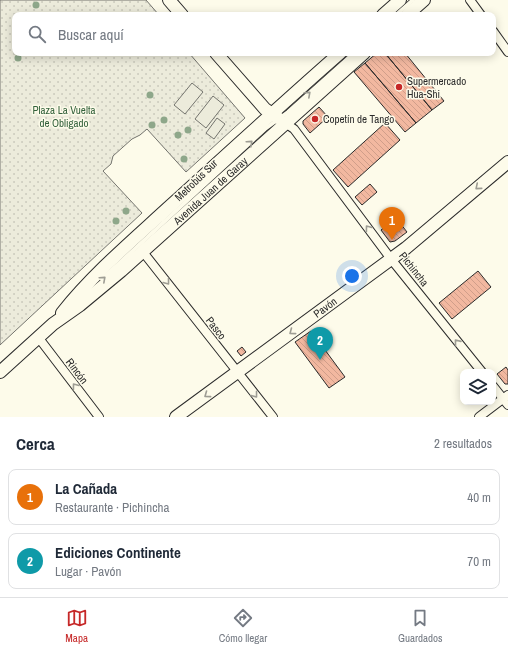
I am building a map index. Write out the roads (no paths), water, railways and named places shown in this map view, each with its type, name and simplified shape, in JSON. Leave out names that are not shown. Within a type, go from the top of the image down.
[{"type":"main road","points":[[169,0],[179,12]]},
{"type":"main road","points":[[386,12],[400,0]]},
{"type":"main road","points":[[410,12],[424,0]]},
{"type":"main road","points":[[219,56],[265,109],[278,119]]},
{"type":"main road","name":"Avenida Juan de Garay","points":[[0,372],[53,324],[94,294],[143,252],[278,119],[337,56]]},
{"type":"main road","name":"Avenida Juan de Garay","points":[[53,324],[74,298],[112,260],[278,119],[360,56]]},
{"type":"main road","name":"Pavón","points":[[176,417],[238,373],[406,248],[508,162]]},
{"type":"street","points":[[470,0],[479,12]]},
{"type":"street","points":[[496,35],[508,52]]},
{"type":"street","name":"Pichincha","points":[[278,119],[298,134],[391,259],[480,369]]},
{"type":"street","name":"Pasco","points":[[143,252],[273,417]]},
{"type":"street","name":"Rincón","points":[[38,337],[99,417]]},
{"type":"street","points":[[479,417],[506,399],[496,389]]},
{"type":"lane","points":[[399,12],[413,0]]},
{"type":"lane","name":"Metrobús Sur","points":[[99,282],[196,194],[232,159],[288,112],[351,56]]},
{"type":"lane","points":[[53,324],[93,287]]},
{"type":"place","name":"Supermercado Hua-Shi","points":[[399,87]]},
{"type":"place","name":"Copetín de Tango","points":[[315,119]]},
{"type":"place","name":"La Cañada","points":[[392,240]]},
{"type":"place","name":"Ediciones Continente","points":[[320,360]]},
{"type":"park label","name":"Plaza La Vuelta de Obligado","points":[[64,116]]}]
